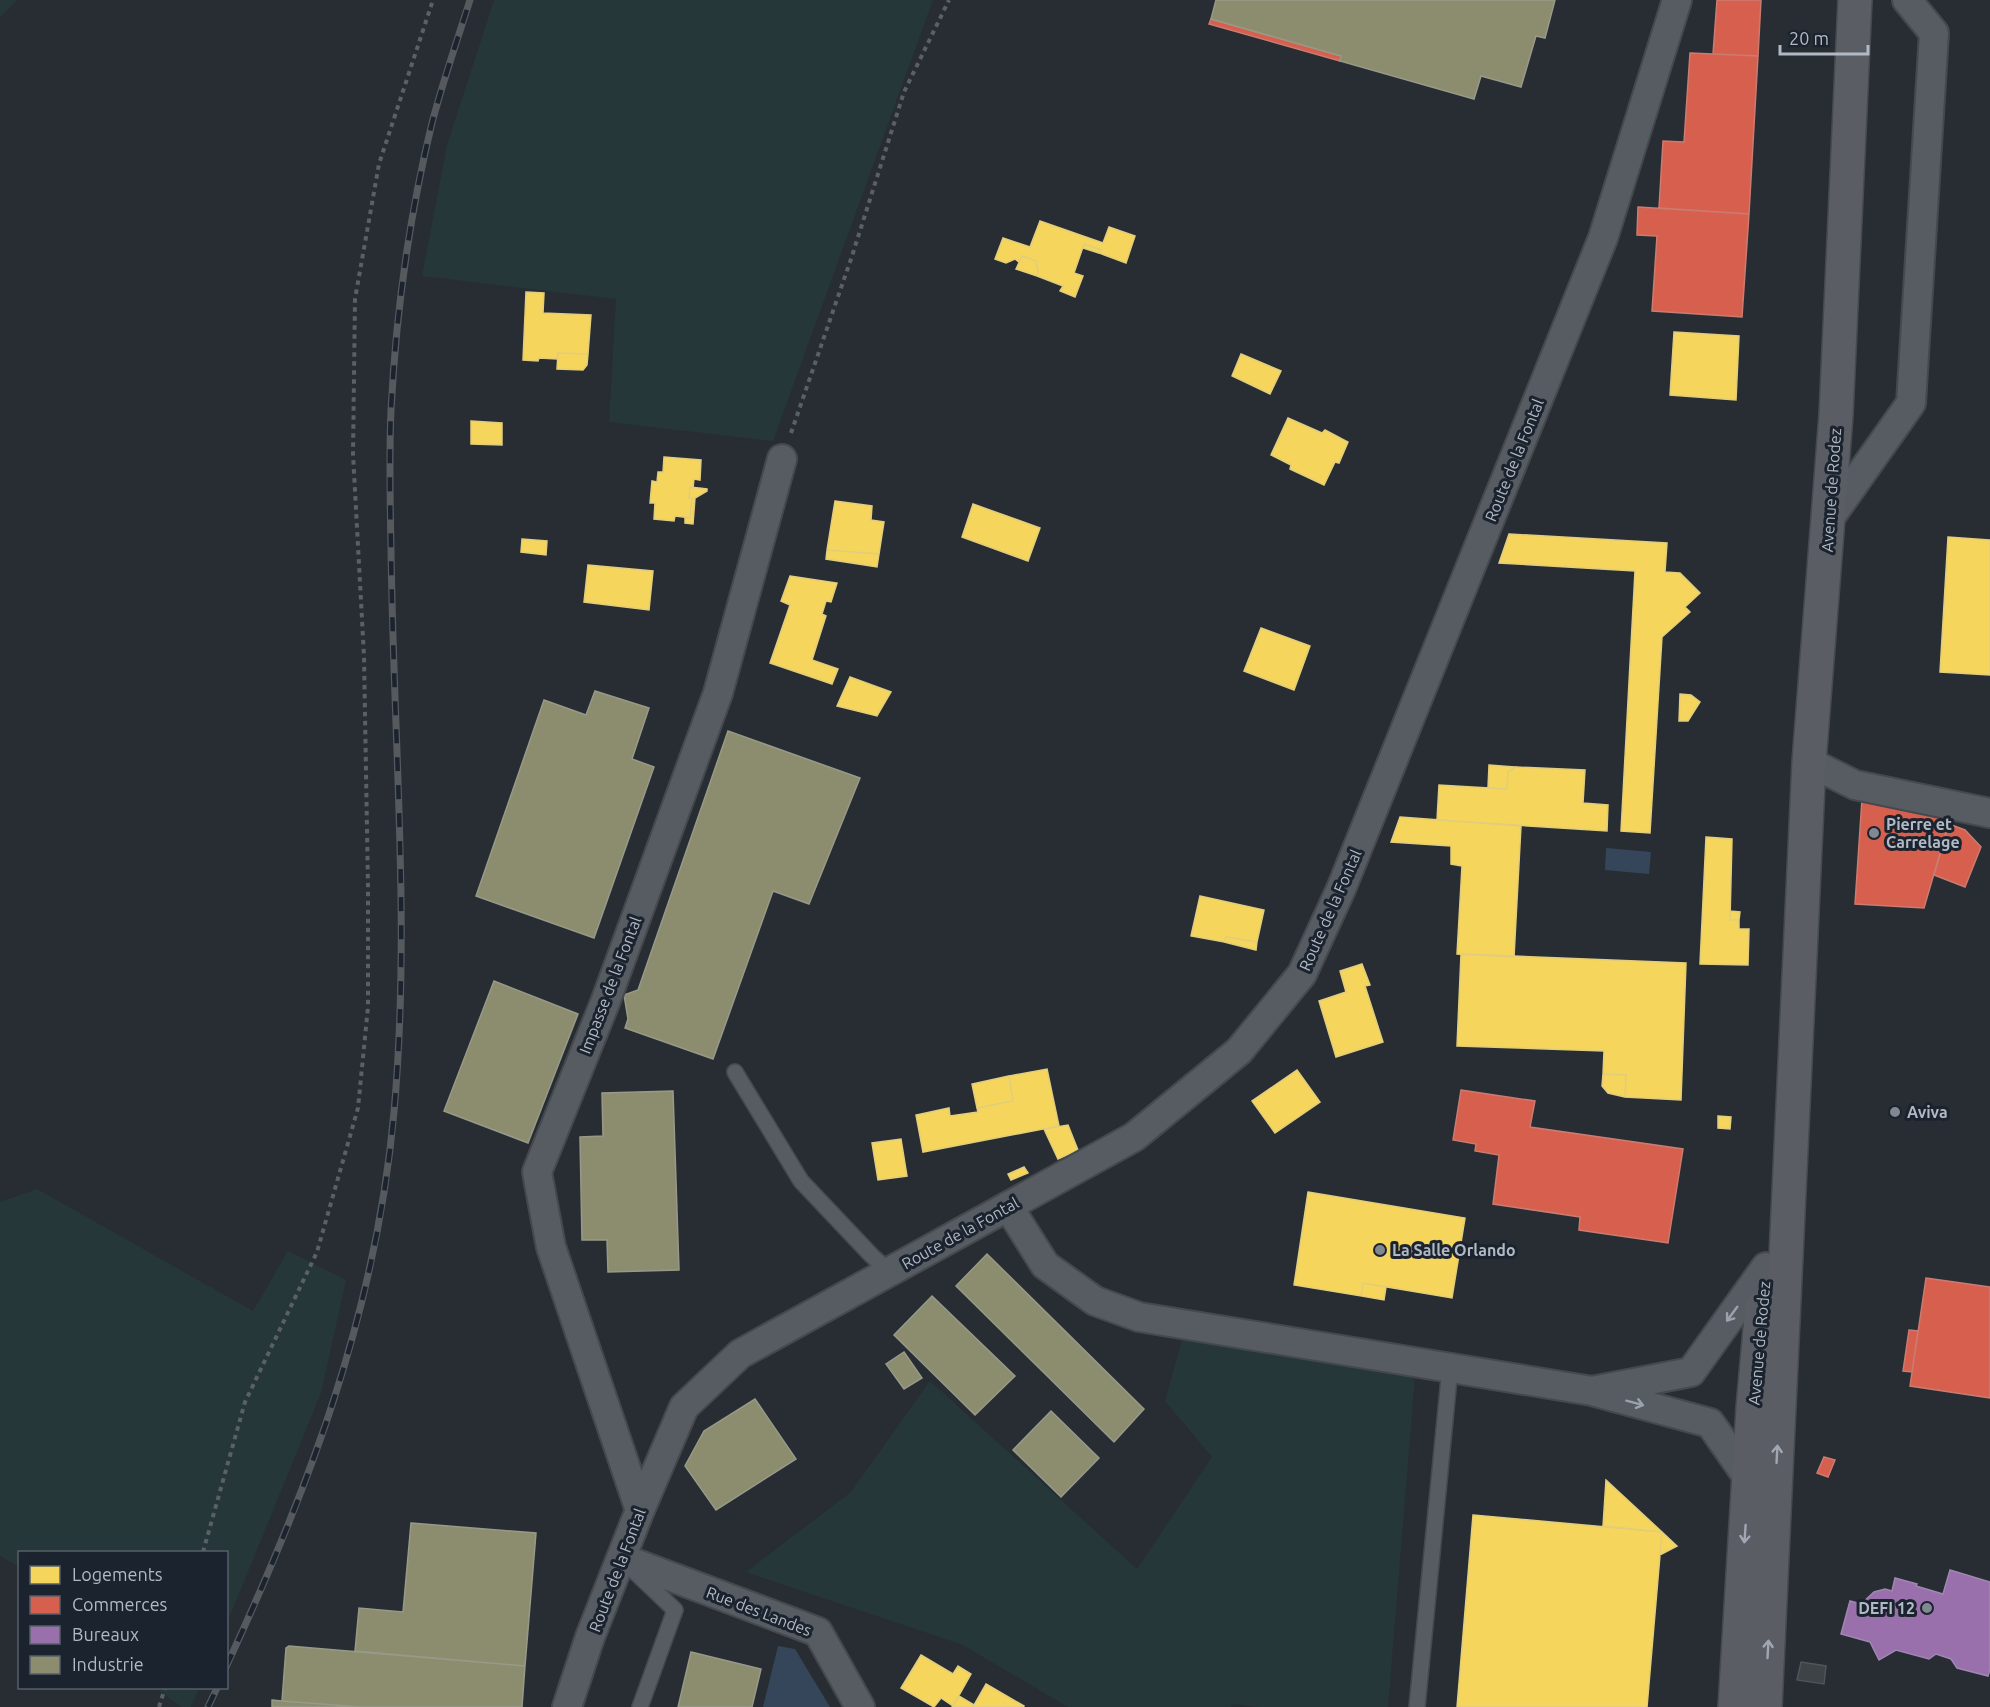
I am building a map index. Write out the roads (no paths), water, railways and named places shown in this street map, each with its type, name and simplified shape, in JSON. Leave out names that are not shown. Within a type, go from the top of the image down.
[{"type":"main road","name":"Avenue de Rodez","points":[[1765,1707],[1809,762],[1836,415],[1855,0]]},
{"type":"main road","name":"Avenue de Rodez","points":[[1735,1707],[1749,1479],[1766,1267],[1798,980]]},
{"type":"street","name":"Route de la Fontal","points":[[567,1707],[590,1637],[684,1407],[740,1354],[1134,1137],[1239,1051],[1302,974],[1341,889],[1603,238],[1677,0]]},
{"type":"street","points":[[1829,519],[1911,403],[1934,33],[1907,0]]},
{"type":"street","name":"Impasse de la Fontal","points":[[640,1510],[551,1247],[537,1172],[606,1000],[718,693],[782,459]]},
{"type":"street","points":[[1809,762],[1855,785],[1990,813]]},
{"type":"street","points":[[1008,1206],[1045,1265],[1095,1301],[1139,1317],[1592,1391],[1710,1423],[1749,1479]]},
{"type":"street","points":[[1592,1391],[1691,1372],[1766,1267]]},
{"type":"street","name":"Rue des Landes","points":[[621,1558],[818,1632],[860,1707]]},
{"type":"lane","points":[[735,1072],[801,1181],[890,1272]]},
{"type":"lane","points":[[1417,1707],[1450,1368]]},
{"type":"lane","points":[[621,1558],[675,1610],[640,1707]]},
{"type":"water","points":[[1606,848],[1651,852],[1649,874],[1605,870]]},
{"type":"water","points":[[778,1646],[795,1649],[830,1707],[763,1707]]},
{"type":"railway","points":[[228,1663],[285,1532],[335,1397],[372,1258],[385,1186],[394,1112],[401,971],[400,830],[390,496],[393,374],[405,265],[424,158],[441,92],[470,0]]},
{"type":"railway","points":[[208,1707],[217,1689]]},
{"type":"place","name":"Pierre et Carrelage","points":[[1874,833]]},
{"type":"place","name":"Aviva","points":[[1895,1112]]},
{"type":"place","name":"La Salle Orlando","points":[[1380,1250]]},
{"type":"place","name":"DEFI 12","points":[[1927,1608]]}]
